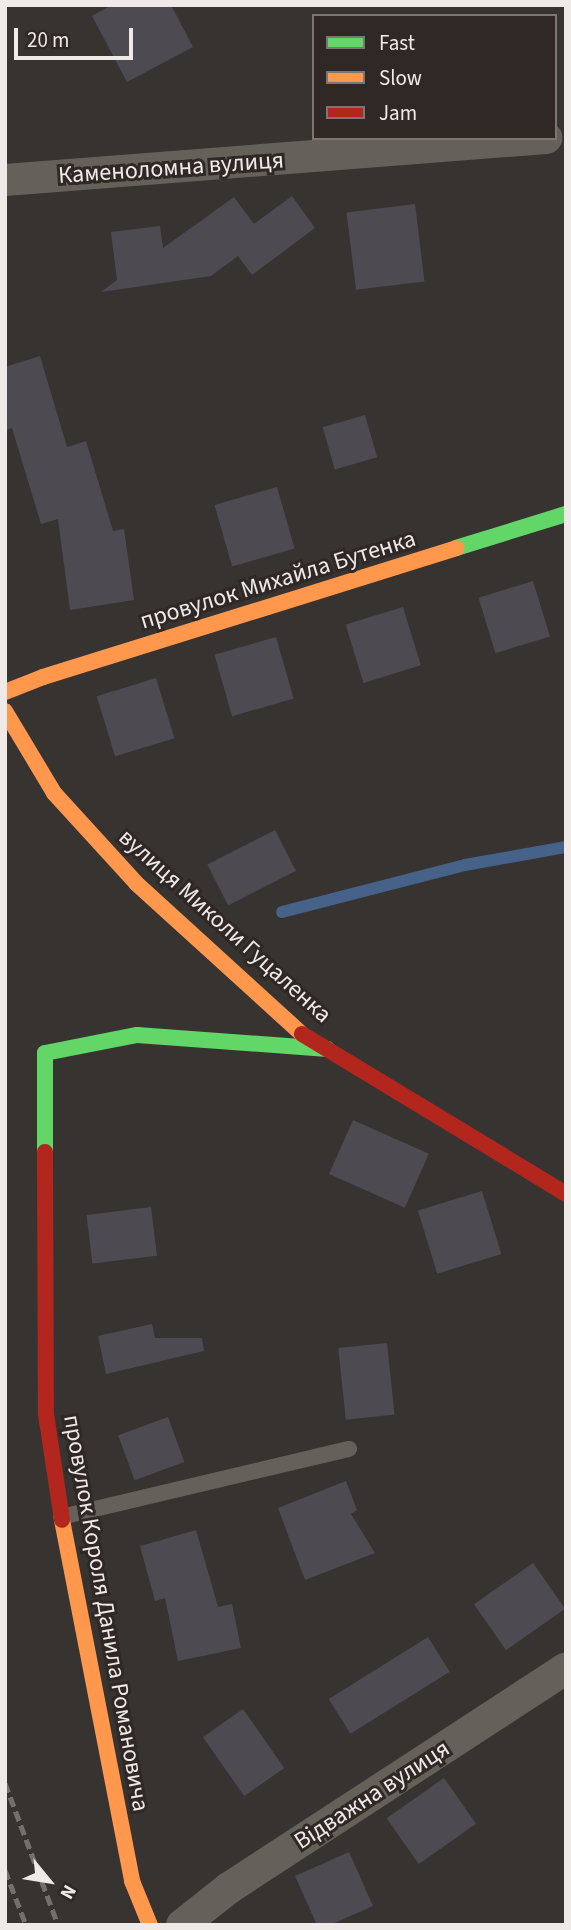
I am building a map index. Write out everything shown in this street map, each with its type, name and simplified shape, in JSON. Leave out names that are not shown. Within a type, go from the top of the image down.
[{"type":"street","name":"Каменоломна вулиця","points":[[5,180],[520,140]]},
{"type":"street","name":"провулок Михайла Бутенка","points":[[5,692],[43,677],[566,514]]},
{"type":"street","name":"вулиця Миколи Гуцаленка","points":[[5,711],[54,793],[137,884],[302,1034],[566,1194]]},
{"type":"street","name":"провулок Короля Данила Романовича","points":[[150,1925],[132,1881],[61,1517],[46,1414],[45,1053],[136,1035],[327,1049]]},
{"type":"street","name":"Відважна вулиця","points":[[182,1925],[229,1888],[566,1668]]},
{"type":"lane","points":[[61,1517],[349,1449]]},
{"type":"building","points":[[112,5],[171,5],[193,47],[127,82],[92,16]]},
{"type":"building","points":[[292,196],[315,228],[252,275],[238,256],[211,276],[101,292],[117,280],[111,232],[160,226],[163,248],[234,197],[254,224]]},
{"type":"building","points":[[415,204],[425,281],[356,290],[347,212]]},
{"type":"building","points":[[40,356],[67,447],[86,441],[113,531],[124,529],[134,600],[70,610],[58,519],[41,524],[12,428],[5,430],[5,367]]},
{"type":"building","points":[[365,415],[377,457],[335,469],[323,427]]},
{"type":"building","points":[[277,487],[295,549],[232,566],[215,505]]},
{"type":"building","points":[[533,581],[550,636],[495,653],[478,598]]},
{"type":"building","points":[[403,607],[421,665],[363,683],[346,625]]},
{"type":"building","points":[[276,637],[294,699],[232,716],[214,655]]},
{"type":"building","points":[[156,678],[174,738],[115,756],[97,696]]},
{"type":"building","points":[[275,830],[296,871],[228,905],[207,865]]},
{"type":"building","points":[[353,1120],[429,1154],[405,1208],[329,1174]]},
{"type":"building","points":[[482,1191],[501,1254],[437,1274],[418,1211]]},
{"type":"building","points":[[151,1207],[157,1256],[92,1264],[86,1215]]},
{"type":"building","points":[[152,1324],[155,1338],[202,1338],[204,1351],[106,1374],[98,1336]]},
{"type":"building","points":[[387,1343],[395,1415],[346,1420],[338,1348]]},
{"type":"building","points":[[168,1417],[184,1462],[135,1480],[118,1435]]},
{"type":"building","points":[[346,1481],[357,1510],[351,1514],[375,1553],[305,1580],[278,1508]]},
{"type":"building","points":[[196,1530],[218,1607],[232,1604],[241,1648],[178,1661],[165,1598],[155,1601],[140,1546]]},
{"type":"building","points":[[533,1563],[565,1609],[506,1650],[474,1604]]},
{"type":"building","points":[[428,1637],[450,1672],[351,1734],[329,1699]]},
{"type":"building","points":[[243,1709],[284,1768],[244,1796],[203,1737]]},
{"type":"building","points":[[444,1778],[476,1824],[419,1864],[387,1818]]},
{"type":"building","points":[[349,1852],[373,1906],[330,1925],[317,1925],[295,1876]]},
{"type":"waterway","points":[[282,912],[465,865],[566,847]]},
{"type":"railway","points":[[5,1783],[58,1925]]},
{"type":"railway","points":[[5,1870],[26,1925]]},
{"type":"traffic: fast","points":[[456,548],[566,514]]},
{"type":"traffic: fast","points":[[45,1152],[45,1053],[137,1035],[327,1049]]},
{"type":"traffic: slow","points":[[5,692],[43,677],[456,548]]},
{"type":"traffic: slow","points":[[5,711],[54,793],[137,884],[302,1034]]},
{"type":"traffic: slow","points":[[62,1520],[132,1881],[150,1925]]},
{"type":"traffic: jam","points":[[302,1034],[566,1194]]},
{"type":"traffic: jam","points":[[45,1152],[46,1414],[62,1520]]}]
